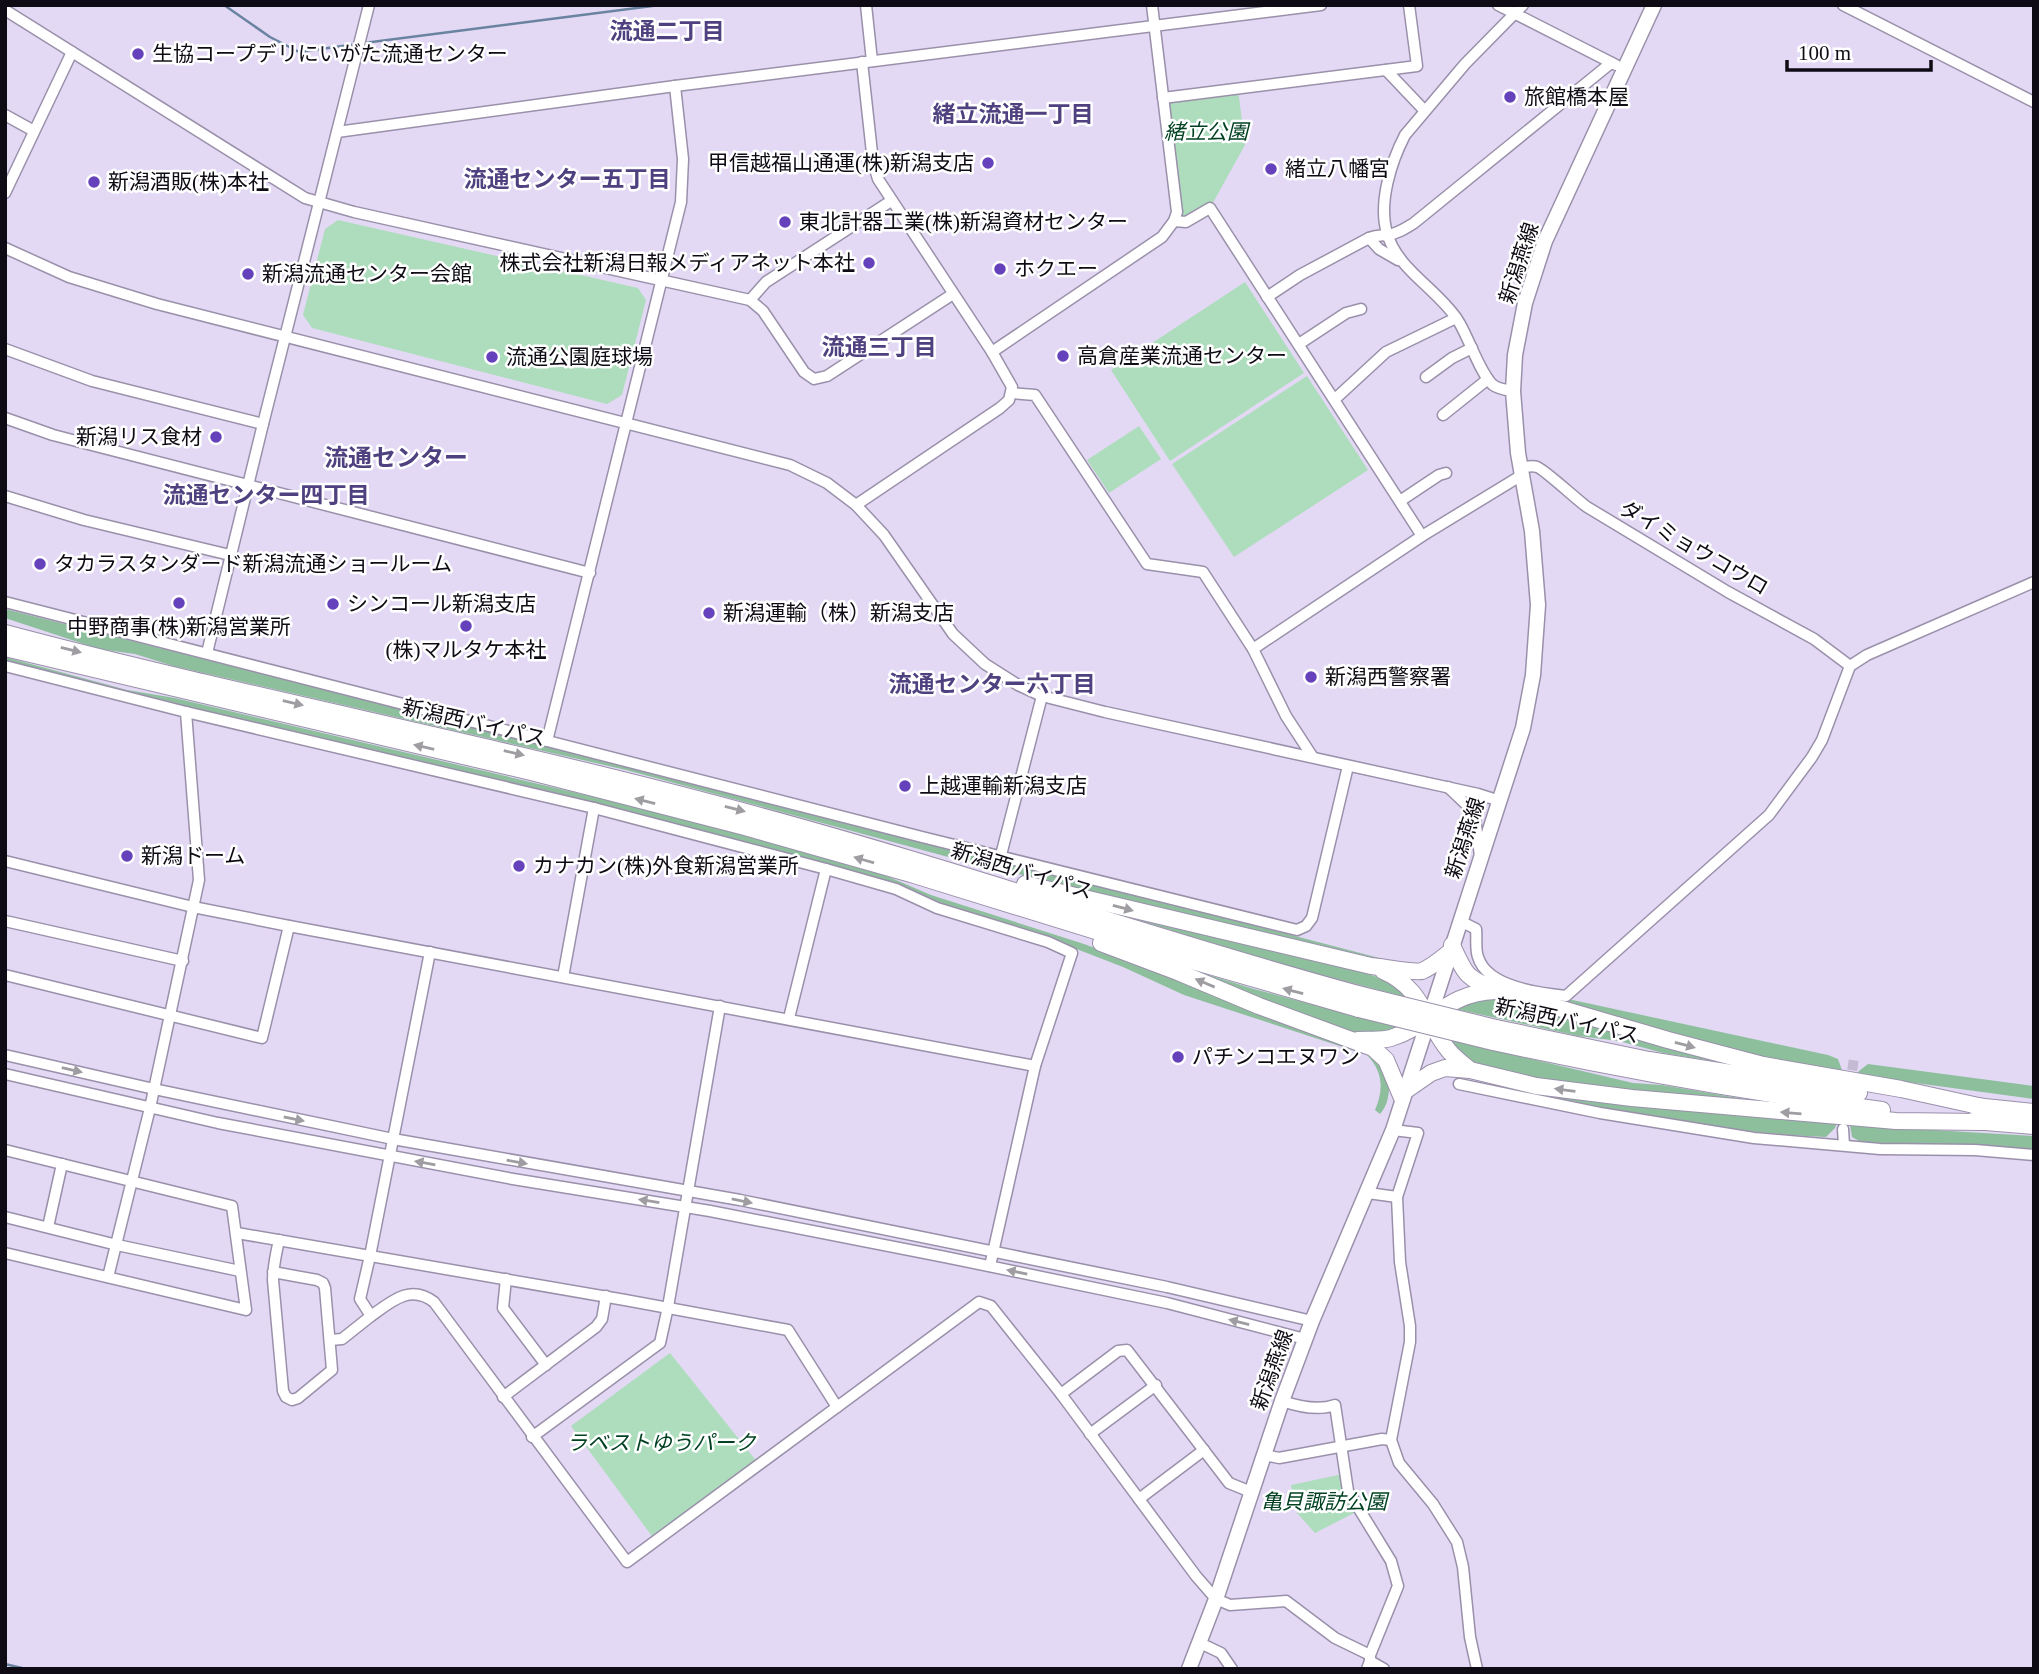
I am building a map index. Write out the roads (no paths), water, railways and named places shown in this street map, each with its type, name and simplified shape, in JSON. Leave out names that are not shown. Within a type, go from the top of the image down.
[{"type":"highway","name":"新潟西バイパス","points":[[5,632],[534,758],[750,813],[912,867]]},
{"type":"highway","name":"新潟西バイパス","points":[[5,648],[531,772],[912,867],[1224,956],[1361,1002],[1495,1035],[1983,1114],[2034,1126]]},
{"type":"highway","points":[[912,867],[1055,890],[1178,922],[1371,966],[1407,985],[1448,1050],[1470,1070]]},
{"type":"highway","points":[[912,867],[1259,1006],[1373,1048],[1387,1060],[1404,1095],[1437,1069],[1470,1070],[1536,1086],[1632,1098],[1896,1121],[1983,1114]]},
{"type":"highway","points":[[1371,966],[1417,972],[1430,967],[1451,948],[1468,976],[1476,982],[1501,991],[1721,1055],[1812,1075],[1901,1089],[1983,1114]]},
{"type":"highway","points":[[1355,1040],[1391,1038],[1430,1018],[1464,996],[1501,991]]},
{"type":"highway","name":"新潟西バイパス","points":[[1983,1114],[2034,1112]]},
{"type":"main road","name":"新潟燕線","points":[[1189,1669],[1216,1599],[1305,1339],[1393,1130],[1523,727],[1537,635],[1536,565],[1521,472],[1513,391],[1515,355],[1525,303],[1545,242],[1618,66],[1654,5]]},
{"type":"street","points":[[207,653],[262,424],[369,5]]},
{"type":"street","points":[[856,505],[1000,408],[1012,393],[1009,381],[992,352],[878,179],[873,162],[866,5]]},
{"type":"street","points":[[992,352],[1162,237],[1174,221],[1177,212],[1152,5]]},
{"type":"street","points":[[337,132],[675,86],[1155,28],[1321,5]]},
{"type":"street","points":[[1163,98],[1417,66],[1409,5]]},
{"type":"street","points":[[1267,297],[1300,275],[1377,234],[1388,235],[1406,228],[1618,66],[1519,9],[1498,5]]},
{"type":"street","points":[[1843,5],[2034,102]]},
{"type":"street","points":[[1513,391],[1499,389],[1488,379],[1456,318],[1397,256],[1388,235],[1384,210],[1398,148],[1424,110],[1519,9]]},
{"type":"street","points":[[5,10],[296,193],[319,204],[750,300],[763,311],[804,372],[814,379],[820,379],[953,294]]},
{"type":"street","points":[[5,193],[72,52]]},
{"type":"street","points":[[1386,70],[1424,110]]},
{"type":"street","points":[[547,741],[682,188],[683,152],[675,86]]},
{"type":"street","points":[[5,115],[34,131]]},
{"type":"street","points":[[750,300],[766,282],[891,201]]},
{"type":"street","points":[[1174,221],[1186,222],[1210,208],[1422,536]]},
{"type":"street","points":[[1369,238],[1379,249],[1403,263]]},
{"type":"street","points":[[5,248],[69,277],[109,290],[790,466],[827,483],[856,505],[884,535],[953,634],[1000,674],[1042,696],[1500,801]]},
{"type":"street","points":[[1299,344],[1346,313],[1361,309]]},
{"type":"street","points":[[1335,399],[1386,352],[1456,318]]},
{"type":"street","points":[[1426,377],[1452,358],[1472,348]]},
{"type":"street","points":[[5,349],[92,381],[262,424]]},
{"type":"street","points":[[1443,415],[1488,379]]},
{"type":"street","points":[[1012,393],[1035,395],[1147,564],[1203,572],[1252,649],[1286,716],[1312,756]]},
{"type":"street","points":[[5,418],[53,435],[590,573]]},
{"type":"street","name":"ダイミョウコウロ","points":[[1521,472],[1535,466],[1542,469],[1587,507],[1718,586],[1814,639],[1850,666]]},
{"type":"street","points":[[1252,649],[1521,472]]},
{"type":"street","points":[[1400,501],[1446,473]]},
{"type":"street","points":[[5,496],[85,520],[230,555]]},
{"type":"street","points":[[1460,921],[1476,929],[1480,963],[1498,981],[1566,996],[1769,815],[1822,740],[1850,666],[1874,652],[2034,582]]},
{"type":"street","points":[[5,602],[1290,928],[1302,928],[1312,918],[1348,766]]},
{"type":"street","points":[[5,666],[186,712],[594,808],[826,869],[896,889],[937,908],[1048,942],[1072,953],[1035,1066],[990,1266]]},
{"type":"street","points":[[1001,855],[1042,696]]},
{"type":"street","points":[[108,1277],[171,1017],[199,880],[186,712]]},
{"type":"street","points":[[1448,787],[1472,812],[1480,856]]},
{"type":"street","points":[[563,977],[594,808]]},
{"type":"street","points":[[5,862],[193,907],[1035,1066]]},
{"type":"street","points":[[789,1018],[826,869]]},
{"type":"street","points":[[5,921],[183,961]]},
{"type":"street","points":[[5,975],[262,1038],[289,926]]},
{"type":"street","points":[[371,1316],[360,1299],[430,952]]},
{"type":"street","points":[[532,1437],[660,1343],[720,1006]]},
{"type":"street","points":[[5,1055],[393,1139],[687,1191],[993,1251],[1312,1321]]},
{"type":"street","points":[[5,1074],[218,1124],[390,1157],[684,1207],[990,1266],[1167,1303],[1305,1339]]},
{"type":"street","points":[[1459,1084],[1675,1126],[1754,1138],[1880,1149],[1975,1150],[2034,1155]]},
{"type":"street","points":[[1843,1129],[1844,1145]]},
{"type":"street","points":[[1393,1130],[1418,1133],[1397,1197],[1400,1262],[1410,1342],[1391,1440],[1399,1463],[1433,1504],[1457,1542],[1477,1669]]},
{"type":"street","points":[[5,1150],[232,1206],[246,1310],[5,1254]]},
{"type":"street","points":[[48,1227],[62,1164]]},
{"type":"street","points":[[1368,1193],[1397,1197]]},
{"type":"street","points":[[5,1217],[117,1245],[240,1271]]},
{"type":"street","points":[[237,1233],[788,1330],[837,1407]]},
{"type":"street","points":[[273,1272],[323,1283],[332,1364],[329,1375],[292,1400],[286,1397],[283,1391],[273,1272],[279,1240]]},
{"type":"street","points":[[506,1279],[503,1308],[546,1365]]},
{"type":"street","points":[[330,1340],[342,1339],[399,1296],[408,1293],[427,1297],[434,1302],[627,1562],[979,1302],[992,1306],[1216,1599],[1230,1605],[1286,1601],[1384,1669]]},
{"type":"street","points":[[503,1397],[600,1323],[606,1296]]},
{"type":"street","points":[[1061,1394],[1123,1349],[1131,1353],[1229,1483],[1251,1492]]},
{"type":"street","points":[[1090,1434],[1156,1385]]},
{"type":"street","points":[[1282,1401],[1297,1406],[1335,1405],[1340,1448],[1351,1498],[1391,1561],[1398,1580],[1369,1661]]},
{"type":"street","points":[[1264,1455],[1279,1458],[1382,1439],[1391,1440]]},
{"type":"street","points":[[1139,1499],[1204,1450]]},
{"type":"street","points":[[1200,1643],[1221,1653],[1232,1669]]},
{"type":"waterway","points":[[224,5],[270,37],[299,52],[357,44]]},
{"type":"waterway","points":[[364,43],[660,5]]},
{"type":"waterway","points":[[5,1664],[26,1669]]},
{"type":"tunnel","points":[[1850,1085],[1854,1058]]},
{"type":"place","name":"生協コープデリにいがた流通センター","points":[[138,54]]},
{"type":"place","name":"旅館橋本屋","points":[[1510,97]]},
{"type":"place","name":"甲信越福山通運(株)新潟支店","points":[[988,163]]},
{"type":"place","name":"緒立八幡宮","points":[[1271,169]]},
{"type":"place","name":"新潟酒販(株)本社","points":[[94,182]]},
{"type":"place","name":"東北計器工業(株)新潟資材センター","points":[[785,222]]},
{"type":"place","name":"株式会社新潟日報メディアネット本社","points":[[869,263]]},
{"type":"place","name":"ホクエー","points":[[1000,269]]},
{"type":"place","name":"新潟流通センター会館","points":[[248,274]]},
{"type":"place","name":"高倉産業流通センター","points":[[1063,356]]},
{"type":"place","name":"流通公園庭球場","points":[[492,357]]},
{"type":"place","name":"新潟リス食材","points":[[216,437]]},
{"type":"place","name":"タカラスタンダード新潟流通ショールーム","points":[[40,564]]},
{"type":"place","name":"中野商事(株)新潟営業所","points":[[179,603]]},
{"type":"place","name":"シンコール新潟支店","points":[[333,604]]},
{"type":"place","name":"新潟運輸（株）新潟支店","points":[[709,613]]},
{"type":"place","name":"(株)マルタケ本社","points":[[466,626]]},
{"type":"place","name":"新潟西警察署","points":[[1311,677]]},
{"type":"place","name":"上越運輸新潟支店","points":[[905,786]]},
{"type":"place","name":"新潟ドーム","points":[[127,856]]},
{"type":"place","name":"カナカン(株)外食新潟営業所","points":[[519,866]]},
{"type":"place","name":"パチンコエヌワン","points":[[1178,1057]]},
{"type":"district","name":"流通二丁目","points":[[667,31]]},
{"type":"district","name":"緒立流通一丁目","points":[[1013,114]]},
{"type":"district","name":"流通センター五丁目","points":[[567,179]]},
{"type":"district","name":"流通三丁目","points":[[879,347]]},
{"type":"district","name":"流通センター","points":[[396,458]]},
{"type":"district","name":"流通センター四丁目","points":[[266,495]]},
{"type":"district","name":"流通センター六丁目","points":[[992,684]]},
{"type":"park label","name":"緒立公園","points":[[1206,132]]},
{"type":"park label","name":"ラベストゆうパーク","points":[[661,1443]]},
{"type":"park label","name":"亀貝諏訪公園","points":[[1324,1502]]}]
